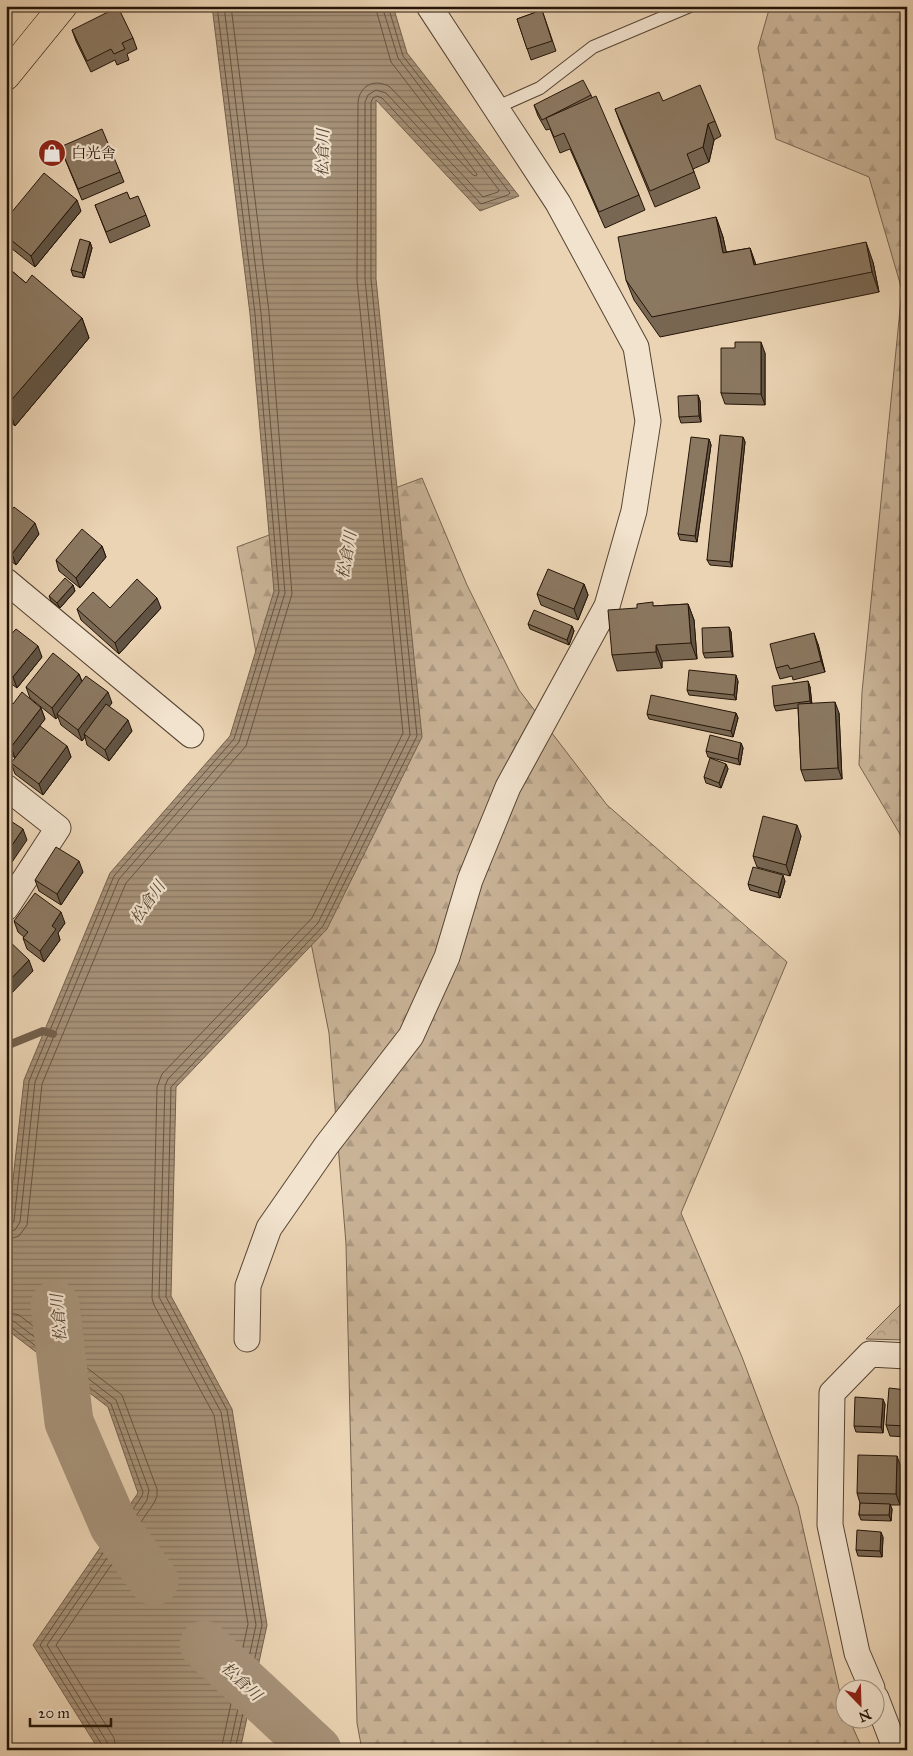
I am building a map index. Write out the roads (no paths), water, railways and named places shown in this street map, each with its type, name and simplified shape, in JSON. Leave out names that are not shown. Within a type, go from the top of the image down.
[{"type":"main road","points":[[6,76],[63,6]]},
{"type":"street","points":[[247,1339],[248,1286],[269,1228],[326,1146],[411,1036],[447,957],[470,880],[508,787],[607,606],[634,511],[648,421],[636,347],[558,203],[428,6]]},
{"type":"street","points":[[6,581],[191,735]]},
{"type":"street","points":[[6,787],[58,828],[6,908]]},
{"type":"street","points":[[868,1678],[857,1653],[830,1525],[832,1393],[870,1354],[907,1356]]},
{"type":"street","points":[[886,1717],[898,1740]]},
{"type":"lane","points":[[495,108],[540,88],[593,47],[690,6]]},
{"type":"water","points":[[212,6],[393,6],[407,53],[519,196],[480,211],[376,100],[376,279],[422,737],[327,929],[176,1087],[171,1296],[232,1409],[267,1625],[240,1750],[99,1750],[33,1645],[138,1493],[108,1407],[6,1329],[6,1243],[24,1080],[110,873],[230,736],[274,591],[250,314]]},
{"type":"waterway","points":[[6,1046],[43,1031],[53,1034]]},
{"type":"waterway","name":"松倉川","points":[[55,1305],[69,1422],[114,1526],[154,1581]]},
{"type":"waterway","name":"松倉川","points":[[204,1645],[317,1750]]},
{"type":"place","name":"白光舎","points":[[52,153]]}]
